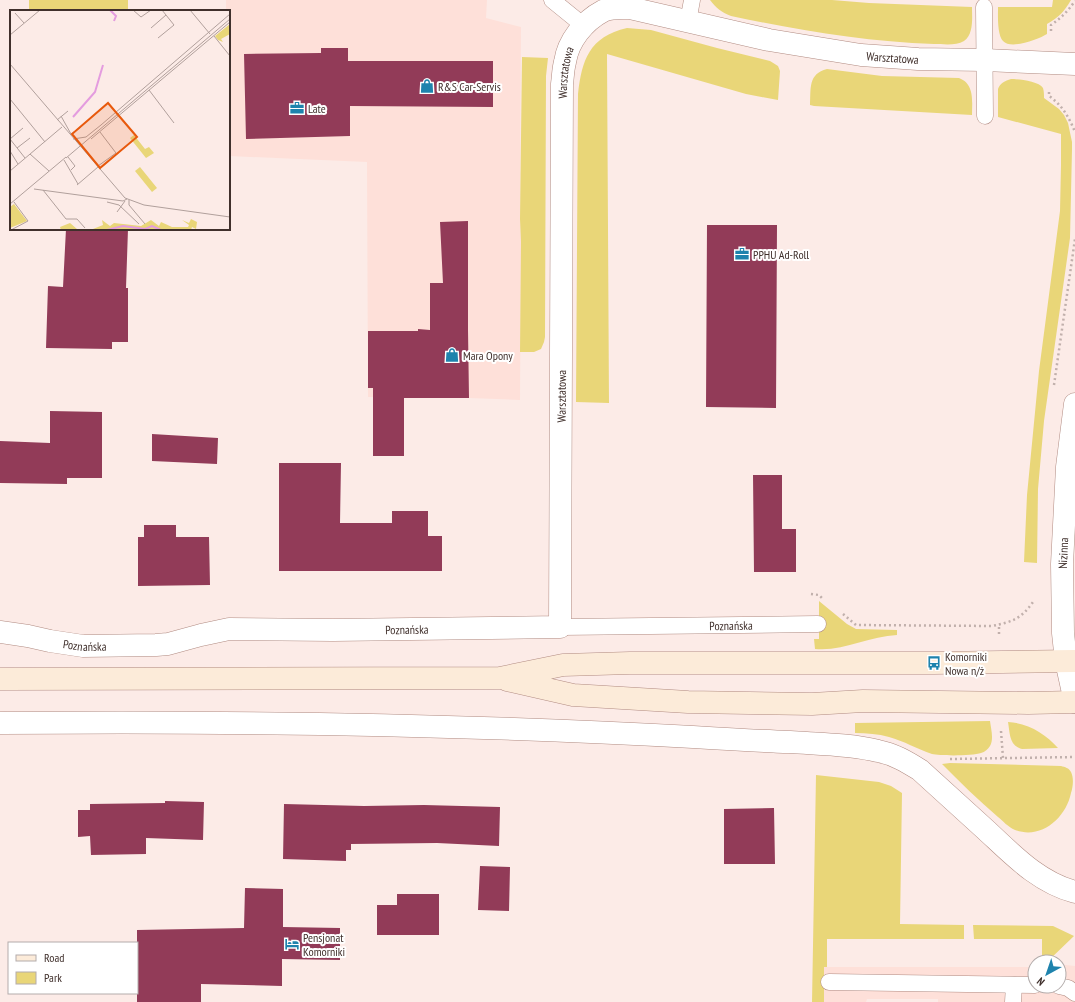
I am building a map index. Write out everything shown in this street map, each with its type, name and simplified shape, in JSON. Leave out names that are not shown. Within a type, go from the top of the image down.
[{"type":"main road","points":[[0,679],[500,678],[562,665],[1070,661]]},
{"type":"main road","points":[[500,678],[573,695],[688,702],[805,704],[863,701],[1075,703]]},
{"type":"street","name":"Warsztatowa","points":[[560,627],[562,84],[565,61],[570,44],[579,30],[592,18],[604,10],[630,8],[769,40],[860,55],[918,59],[1075,64]]},
{"type":"street","name":"Nizinna","points":[[1075,404],[1067,467],[1062,564],[1063,633],[1070,661],[1075,703]]},
{"type":"street","name":"Poznańska","points":[[0,632],[83,646],[168,644],[215,631],[229,630],[560,627]]},
{"type":"street","points":[[0,723],[103,722],[437,726],[680,736],[822,744],[861,748],[879,751],[893,756],[906,761],[920,770],[1031,870],[1050,883],[1075,892]]},
{"type":"lane","points":[[552,0],[584,26]]},
{"type":"lane","points":[[688,22],[692,0]]},
{"type":"lane","points":[[984,7],[985,116]]},
{"type":"lane","name":"Poznańska","points":[[560,627],[818,624]]},
{"type":"lane","points":[[829,982],[1027,985]]},
{"type":"lane","points":[[1013,1002],[1014,985]]},
{"type":"path","points":[[1051,31],[1051,25],[1066,13],[1075,1]]},
{"type":"path","points":[[1049,89],[1049,96],[1065,111],[1075,132]]},
{"type":"path","points":[[1054,385],[1075,238]]},
{"type":"path","points":[[811,594],[819,595],[825,600]]},
{"type":"path","points":[[837,610],[856,625],[992,626],[1016,620],[1026,611],[1035,598]]},
{"type":"path","points":[[999,624],[999,635]]},
{"type":"path","points":[[1001,728],[1003,758]]},
{"type":"path","points":[[950,759],[1075,757]]},
{"type":"shaded area","points":[[226,0],[487,0],[486,18],[521,27],[520,400],[368,397],[367,162],[230,156],[230,10],[226,10]]},
{"type":"shaded area","points":[[1067,965],[1075,966],[1075,1002],[938,1002],[938,999],[867,999],[866,1002],[824,1002],[824,967],[1027,967],[1027,994],[1067,994]]},
{"type":"green space","points":[[29,0],[128,0],[128,10],[29,10]]},
{"type":"green space","points":[[710,0],[832,0],[972,7],[972,25],[967,38],[961,43],[957,44],[882,41],[781,26],[731,16],[719,10]]},
{"type":"green space","points":[[1053,0],[1071,0],[1061,14],[1047,24],[1047,34],[1025,43],[1012,44],[1003,41],[999,30],[998,7],[1052,7]]},
{"type":"green space","points":[[627,28],[651,30],[770,61],[778,66],[780,71],[778,100],[746,94],[607,54],[609,403],[576,402],[578,94],[582,71],[590,52],[604,37]]},
{"type":"green space","points":[[522,57],[548,58],[546,76],[545,337],[541,349],[534,352],[520,352]]},
{"type":"green space","points":[[827,69],[882,76],[959,78],[968,84],[972,94],[972,115],[810,105],[812,82],[816,74]]},
{"type":"green space","points":[[1011,79],[1028,81],[1043,88],[1044,98],[1059,109],[1064,115],[1068,123],[1072,142],[1070,238],[1044,421],[1038,489],[1037,563],[1024,562],[1027,495],[1039,371],[1060,211],[1061,134],[998,117],[998,89],[1003,82]]},
{"type":"green space","points":[[819,601],[847,624],[856,629],[897,630],[897,635],[876,638],[835,648],[815,649],[814,639],[819,639]]},
{"type":"green space","points":[[990,721],[992,737],[990,746],[982,753],[971,755],[936,755],[889,737],[855,733],[855,723]]},
{"type":"green space","points":[[1008,722],[1023,725],[1036,730],[1048,738],[1058,748],[1022,749],[1018,747],[1012,742]]},
{"type":"green space","points":[[942,764],[1061,766],[1068,769],[1072,774],[1072,788],[1064,811],[1051,825],[1034,832],[1015,830],[1008,826],[976,798]]},
{"type":"green space","points":[[816,775],[879,782],[891,786],[902,793],[900,924],[964,925],[964,939],[827,939],[827,967],[824,967],[824,1002],[812,1002]]},
{"type":"green space","points":[[973,925],[1053,926],[1074,936],[1055,954],[1042,954],[1042,939],[974,939]]},
{"type":"building","points":[[321,48],[348,48],[348,61],[493,61],[493,107],[350,106],[350,136],[246,139],[244,54],[321,53]]},
{"type":"building","points":[[468,221],[469,398],[404,398],[404,456],[373,456],[373,388],[368,388],[368,331],[430,330],[430,283],[443,283],[440,222]]},
{"type":"building","points":[[707,225],[777,225],[776,408],[706,407]]},
{"type":"building","points":[[66,230],[128,230],[126,288],[128,288],[128,342],[112,342],[112,349],[46,348],[48,286],[63,287]]},
{"type":"building","points":[[50,411],[102,412],[102,478],[67,478],[67,484],[0,483],[0,441],[50,443]]},
{"type":"building","points":[[152,434],[218,438],[217,464],[152,461]]},
{"type":"building","points":[[279,463],[341,463],[340,523],[392,523],[392,511],[428,511],[428,536],[442,536],[442,571],[279,571]]},
{"type":"building","points":[[753,475],[782,475],[782,529],[796,529],[796,572],[754,572]]},
{"type":"building","points":[[144,525],[176,525],[176,537],[209,537],[210,585],[138,586],[138,537],[144,537]]},
{"type":"building","points":[[165,801],[204,802],[203,840],[146,838],[146,854],[91,855],[90,836],[78,837],[78,810],[90,810],[90,804],[165,803]]},
{"type":"building","points":[[284,804],[500,807],[499,846],[437,843],[351,844],[351,850],[346,850],[346,861],[283,859]]},
{"type":"building","points":[[774,808],[775,864],[724,864],[724,809]]},
{"type":"building","points":[[480,866],[510,867],[509,911],[478,910]]},
{"type":"building","points":[[245,888],[283,889],[283,927],[340,928],[340,960],[282,959],[282,986],[201,984],[201,1002],[137,1002],[137,930],[244,928]]},
{"type":"building","points":[[397,894],[439,894],[439,935],[377,935],[377,905],[397,905]]},
{"type":"place","name":"R&S Car-Servis","points":[[427,86]]},
{"type":"place","name":"Late","points":[[297,108]]},
{"type":"place","name":"PPHU Ad-Roll","points":[[742,254]]},
{"type":"place","name":"Mara Opony","points":[[452,355]]},
{"type":"place","name":"Komorniki Nowa n/ż","points":[[934,663]]},
{"type":"place","name":"Pensjonat Komorniki","points":[[292,944]]}]
